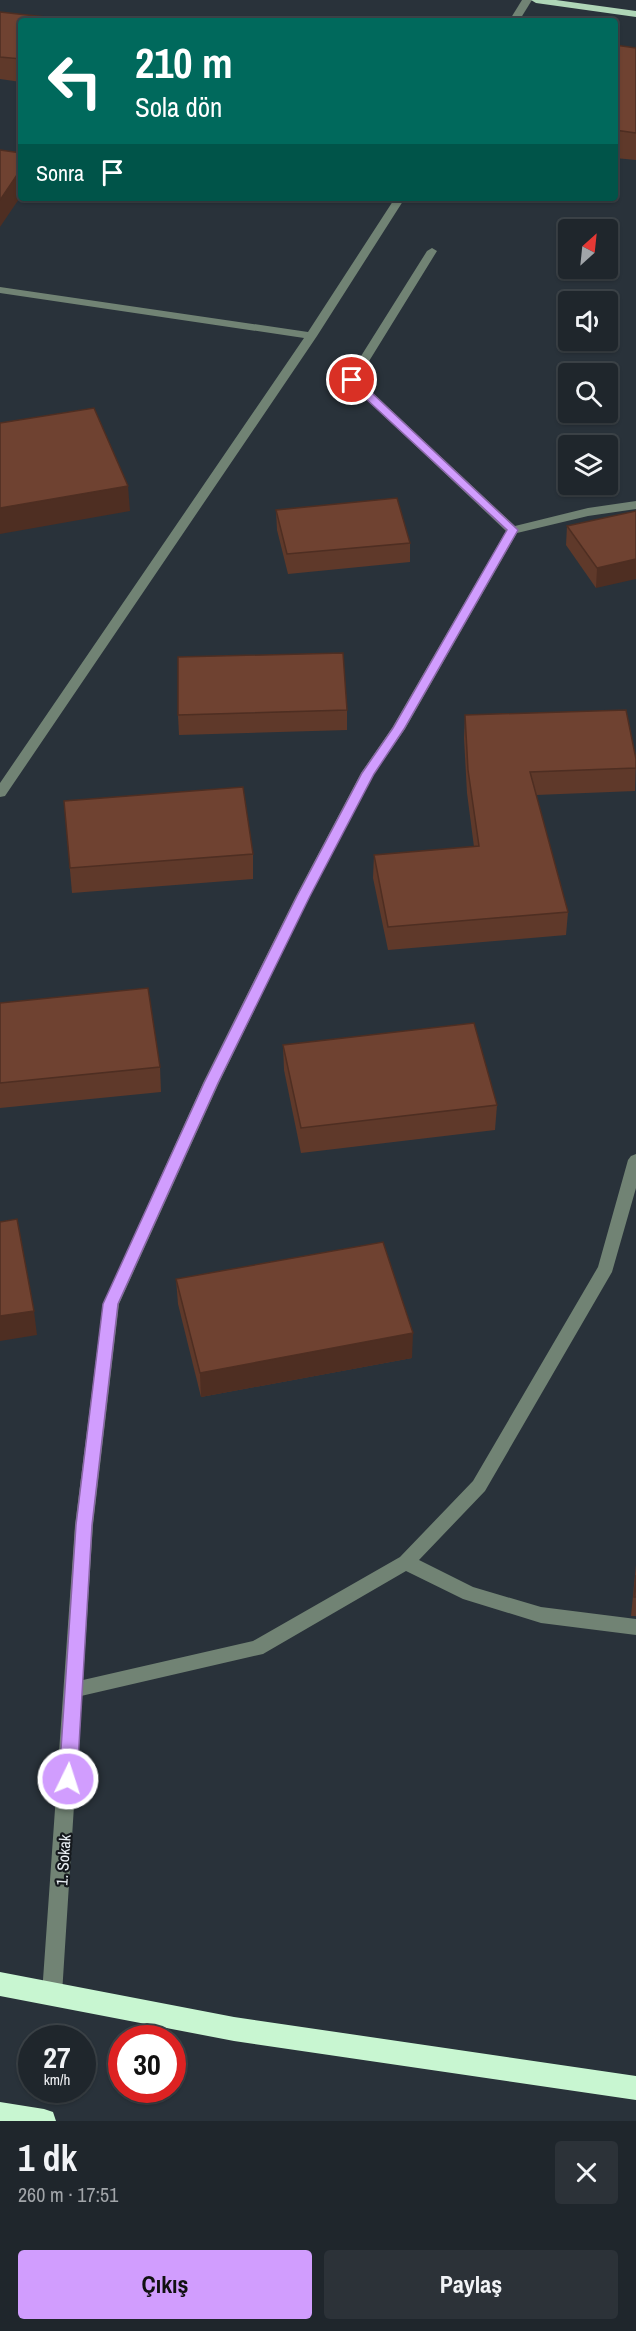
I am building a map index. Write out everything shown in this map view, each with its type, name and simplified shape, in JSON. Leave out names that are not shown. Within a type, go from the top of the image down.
[{"type":"highway","points":[[0,1984],[234,2029],[636,2088]]},
{"type":"highway","points":[[0,2114],[44,2121]]},
{"type":"main road","points":[[536,0],[636,14]]},
{"type":"street","points":[[516,18],[527,0]]},
{"type":"street","points":[[0,793],[311,336],[398,201]]},
{"type":"street","points":[[432,251],[352,380],[512,530],[588,512],[636,505]]},
{"type":"street","points":[[0,290],[311,336]]},
{"type":"street","name":"1. Sokak","points":[[52,1994],[84,1525],[111,1304],[211,1083],[303,896],[368,773],[398,729],[512,530]]},
{"type":"street","points":[[74,1690],[257,1648],[406,1562],[479,1486],[606,1268],[636,1160]]},
{"type":"street","points":[[406,1562],[469,1594],[541,1615],[636,1627]]},
{"type":"building","points":[[0,12],[54,18],[18,18],[18,59],[0,57]]},
{"type":"building","points":[[618,45],[636,48],[636,133],[618,130]]},
{"type":"building","points":[[0,150],[18,153],[18,173],[0,200]]},
{"type":"building","points":[[94,408],[128,486],[0,508],[0,423]]},
{"type":"building","points":[[397,498],[410,543],[287,554],[276,510]]},
{"type":"building","points":[[636,511],[636,559],[597,568],[567,526]]},
{"type":"building","points":[[343,653],[347,710],[178,715],[178,657]]},
{"type":"building","points":[[626,710],[636,768],[530,772],[568,912],[388,927],[374,855],[479,846],[468,770],[465,715]]},
{"type":"building","points":[[243,787],[253,854],[70,868],[64,801]]},
{"type":"building","points":[[148,988],[160,1067],[0,1083],[0,1003]]},
{"type":"building","points":[[474,1023],[497,1105],[301,1128],[283,1045]]},
{"type":"building","points":[[17,1219],[34,1311],[0,1316],[0,1222]]},
{"type":"building","points":[[383,1242],[413,1333],[200,1373],[176,1279]]},
{"type":"route","points":[[68,1779],[84,1525],[111,1304],[211,1083],[303,896],[368,773],[398,729],[512,530],[352,380]]}]
